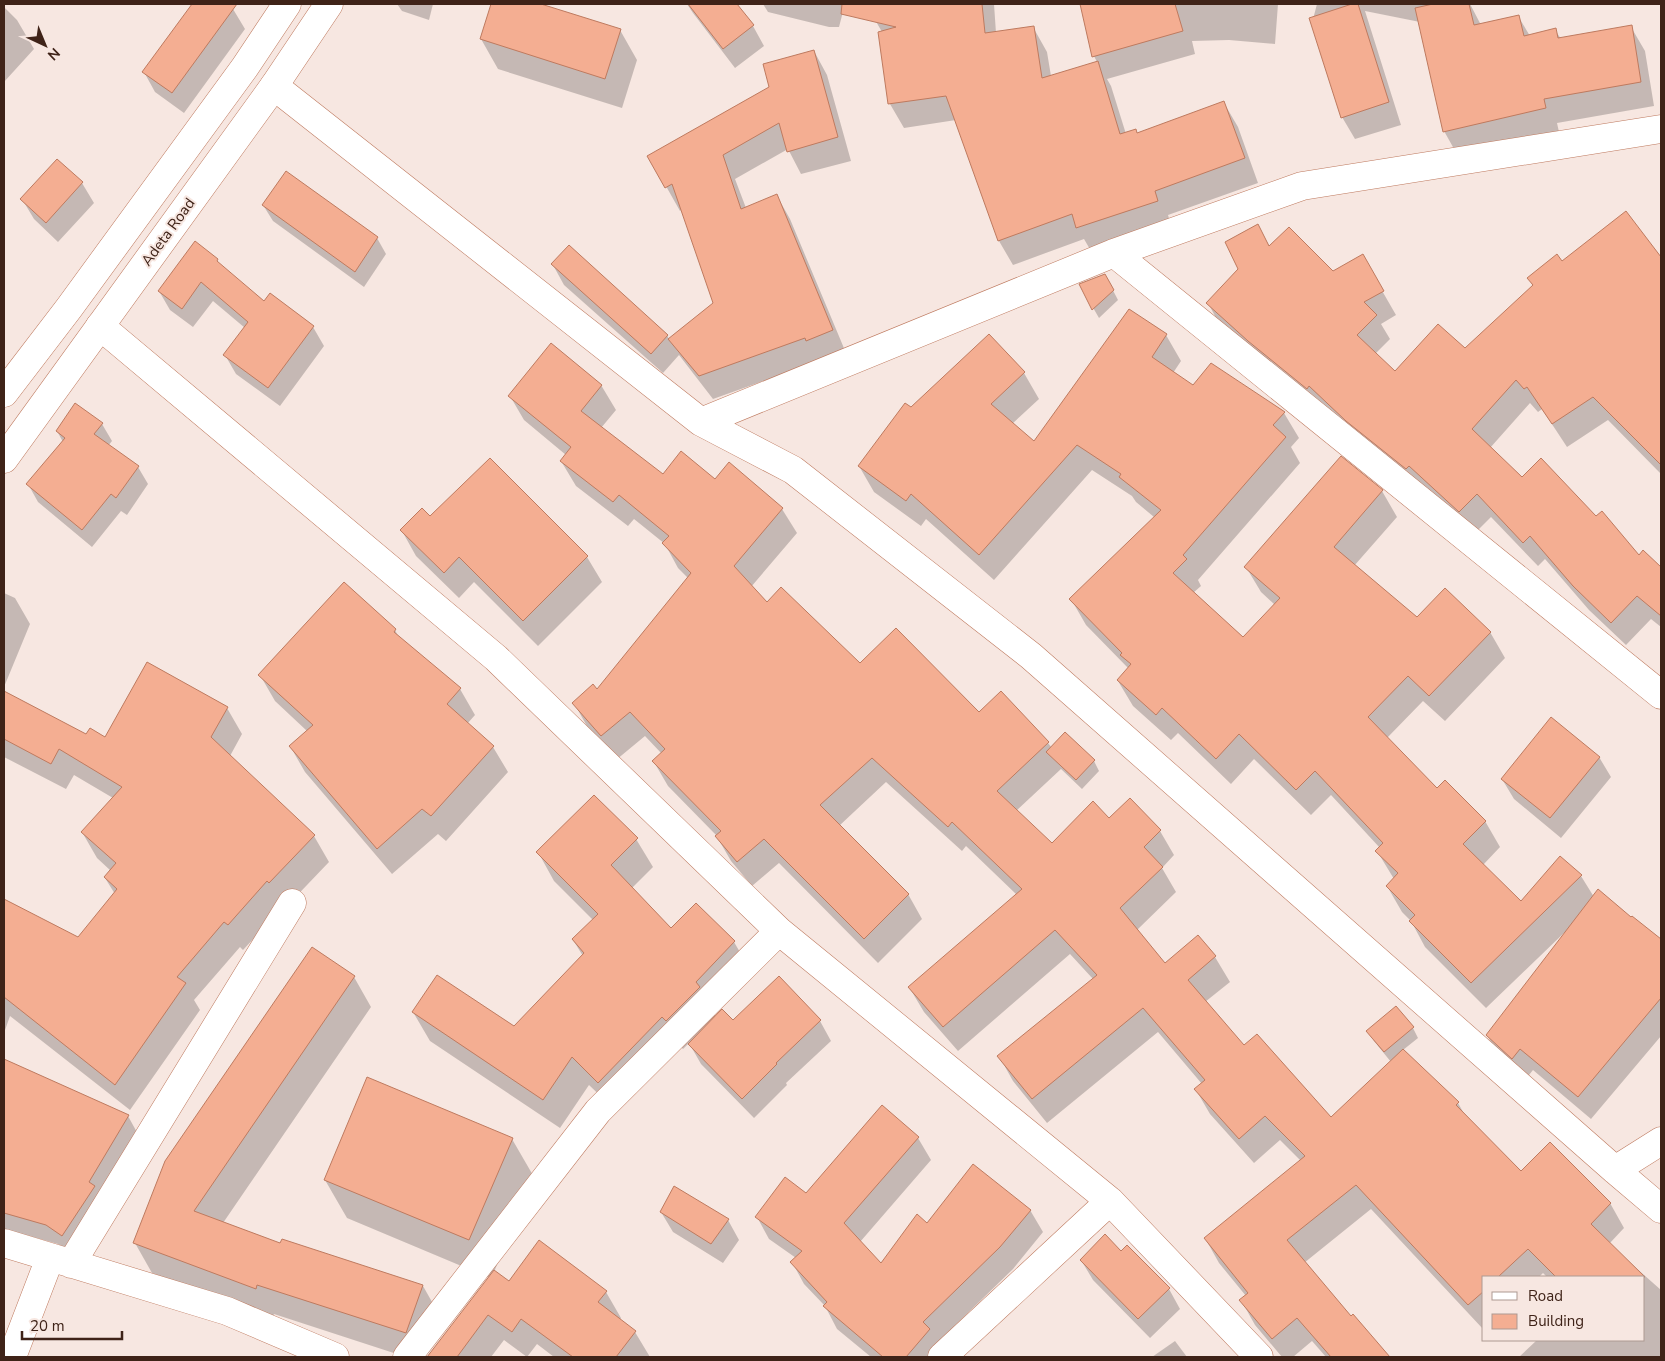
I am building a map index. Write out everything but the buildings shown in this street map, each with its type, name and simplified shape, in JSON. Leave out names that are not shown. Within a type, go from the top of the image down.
[{"type":"street","points":[[4,393],[69,308],[239,75],[287,4]]},
{"type":"street","name":"Adeta Road","points":[[4,459],[274,86],[328,4]]},
{"type":"street","points":[[274,86],[701,422],[793,470],[1031,656],[1661,1209]]},
{"type":"street","points":[[701,422],[1114,252],[1302,186],[1661,128]]},
{"type":"street","points":[[1114,252],[1661,695]]},
{"type":"street","points":[[100,326],[496,658],[779,931],[1110,1201],[1258,1357]]},
{"type":"street","points":[[12,1357],[60,1261],[292,903]]},
{"type":"street","points":[[407,1357],[598,1111],[779,931]]},
{"type":"street","points":[[1615,1170],[1661,1141]]},
{"type":"street","points":[[942,1357],[1110,1201]]},
{"type":"street","points":[[4,1243],[227,1311],[335,1357]]}]
